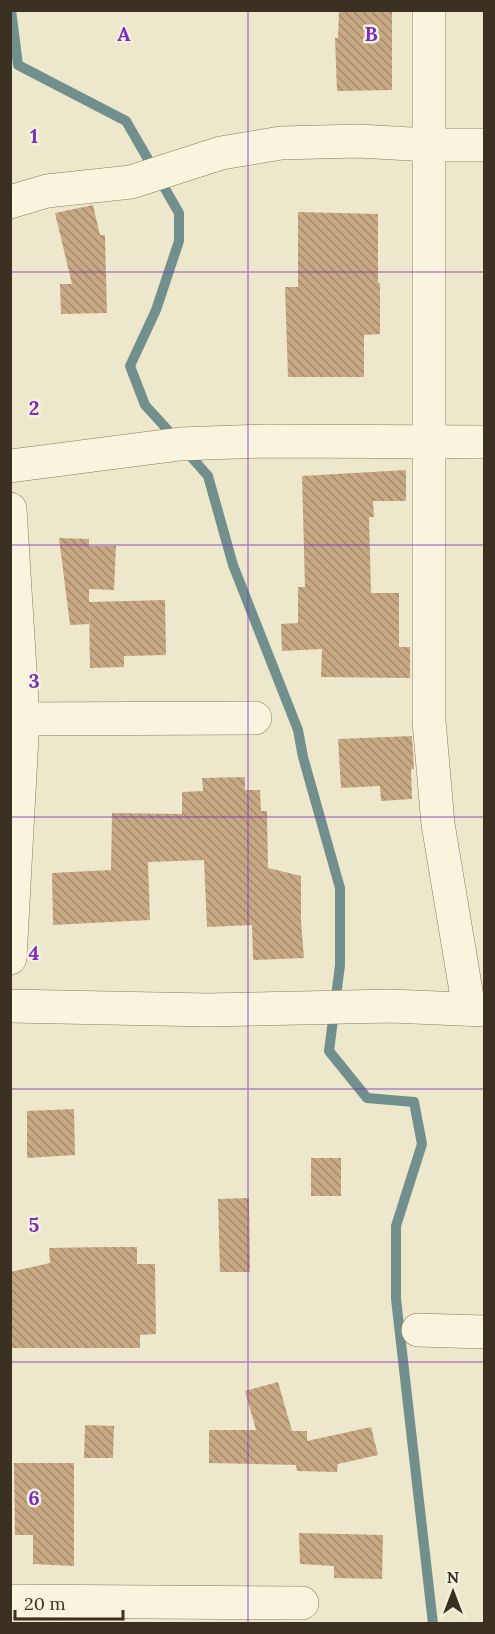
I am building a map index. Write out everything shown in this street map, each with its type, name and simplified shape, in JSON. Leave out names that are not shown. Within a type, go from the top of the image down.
[{"type":"street","points":[[10,1006],[208,1010],[391,1006],[477,1009],[438,824],[429,721],[429,10]]},
{"type":"street","points":[[10,202],[47,191],[131,182],[221,153],[281,142],[358,141],[484,145]]},
{"type":"street","points":[[10,466],[180,444],[266,441],[484,442]]},
{"type":"street","points":[[10,509],[17,719],[10,958]]},
{"type":"street","points":[[17,719],[255,718]]},
{"type":"street","points":[[418,1330],[484,1332]]},
{"type":"street","points":[[10,1601],[119,1613],[302,1603]]},
{"type":"building","points":[[339,10],[392,10],[392,90],[337,91],[335,38],[338,38]]},
{"type":"building","points":[[93,205],[100,235],[105,235],[107,313],[61,314],[60,284],[72,284],[55,213]]},
{"type":"building","points":[[298,212],[378,214],[380,334],[364,335],[364,377],[288,377],[285,287],[298,287]]},
{"type":"building","points":[[406,470],[406,501],[373,501],[374,517],[369,517],[371,593],[399,593],[399,647],[410,647],[410,678],[321,677],[322,649],[282,651],[281,624],[298,623],[298,587],[305,587],[302,476]]},
{"type":"building","points":[[59,538],[89,539],[89,546],[116,546],[114,590],[89,589],[89,624],[70,625]]},
{"type":"building","points":[[165,600],[166,655],[124,656],[124,667],[90,668],[89,602]]},
{"type":"building","points":[[412,736],[414,769],[411,769],[412,799],[381,801],[380,786],[341,788],[338,739]]},
{"type":"building","points":[[245,777],[245,790],[260,790],[261,811],[267,811],[268,868],[301,876],[304,958],[253,960],[252,925],[207,927],[204,860],[148,862],[150,920],[53,925],[52,873],[111,870],[112,813],[182,814],[182,792],[203,791],[202,778]]},
{"type":"building","points":[[74,1109],[75,1155],[27,1158],[27,1111]]},
{"type":"building","points":[[311,1158],[341,1158],[341,1196],[311,1196]]},
{"type":"building","points":[[249,1198],[250,1272],[220,1272],[218,1199]]},
{"type":"building","points":[[137,1247],[137,1264],[155,1264],[156,1334],[140,1335],[140,1348],[10,1348],[10,1272],[50,1263],[49,1248]]},
{"type":"building","points":[[278,1382],[292,1431],[307,1431],[307,1441],[371,1427],[378,1455],[338,1464],[337,1472],[297,1471],[296,1465],[209,1463],[209,1430],[256,1430],[245,1391]]},
{"type":"building","points":[[85,1425],[114,1426],[113,1458],[84,1458]]},
{"type":"building","points":[[14,1463],[74,1463],[74,1566],[33,1564],[33,1535],[15,1535]]},
{"type":"building","points":[[299,1533],[383,1535],[382,1579],[334,1578],[334,1566],[300,1564]]},
{"type":"waterway","points":[[11,10],[18,65],[126,121],[179,213],[179,241],[156,310],[130,366],[145,405],[176,439]]},
{"type":"waterway","points":[[186,451],[208,476],[233,565],[298,730],[303,757],[340,888],[340,965],[329,1051],[367,1098],[414,1102],[422,1144],[396,1226],[396,1299],[433,1624]]}]
